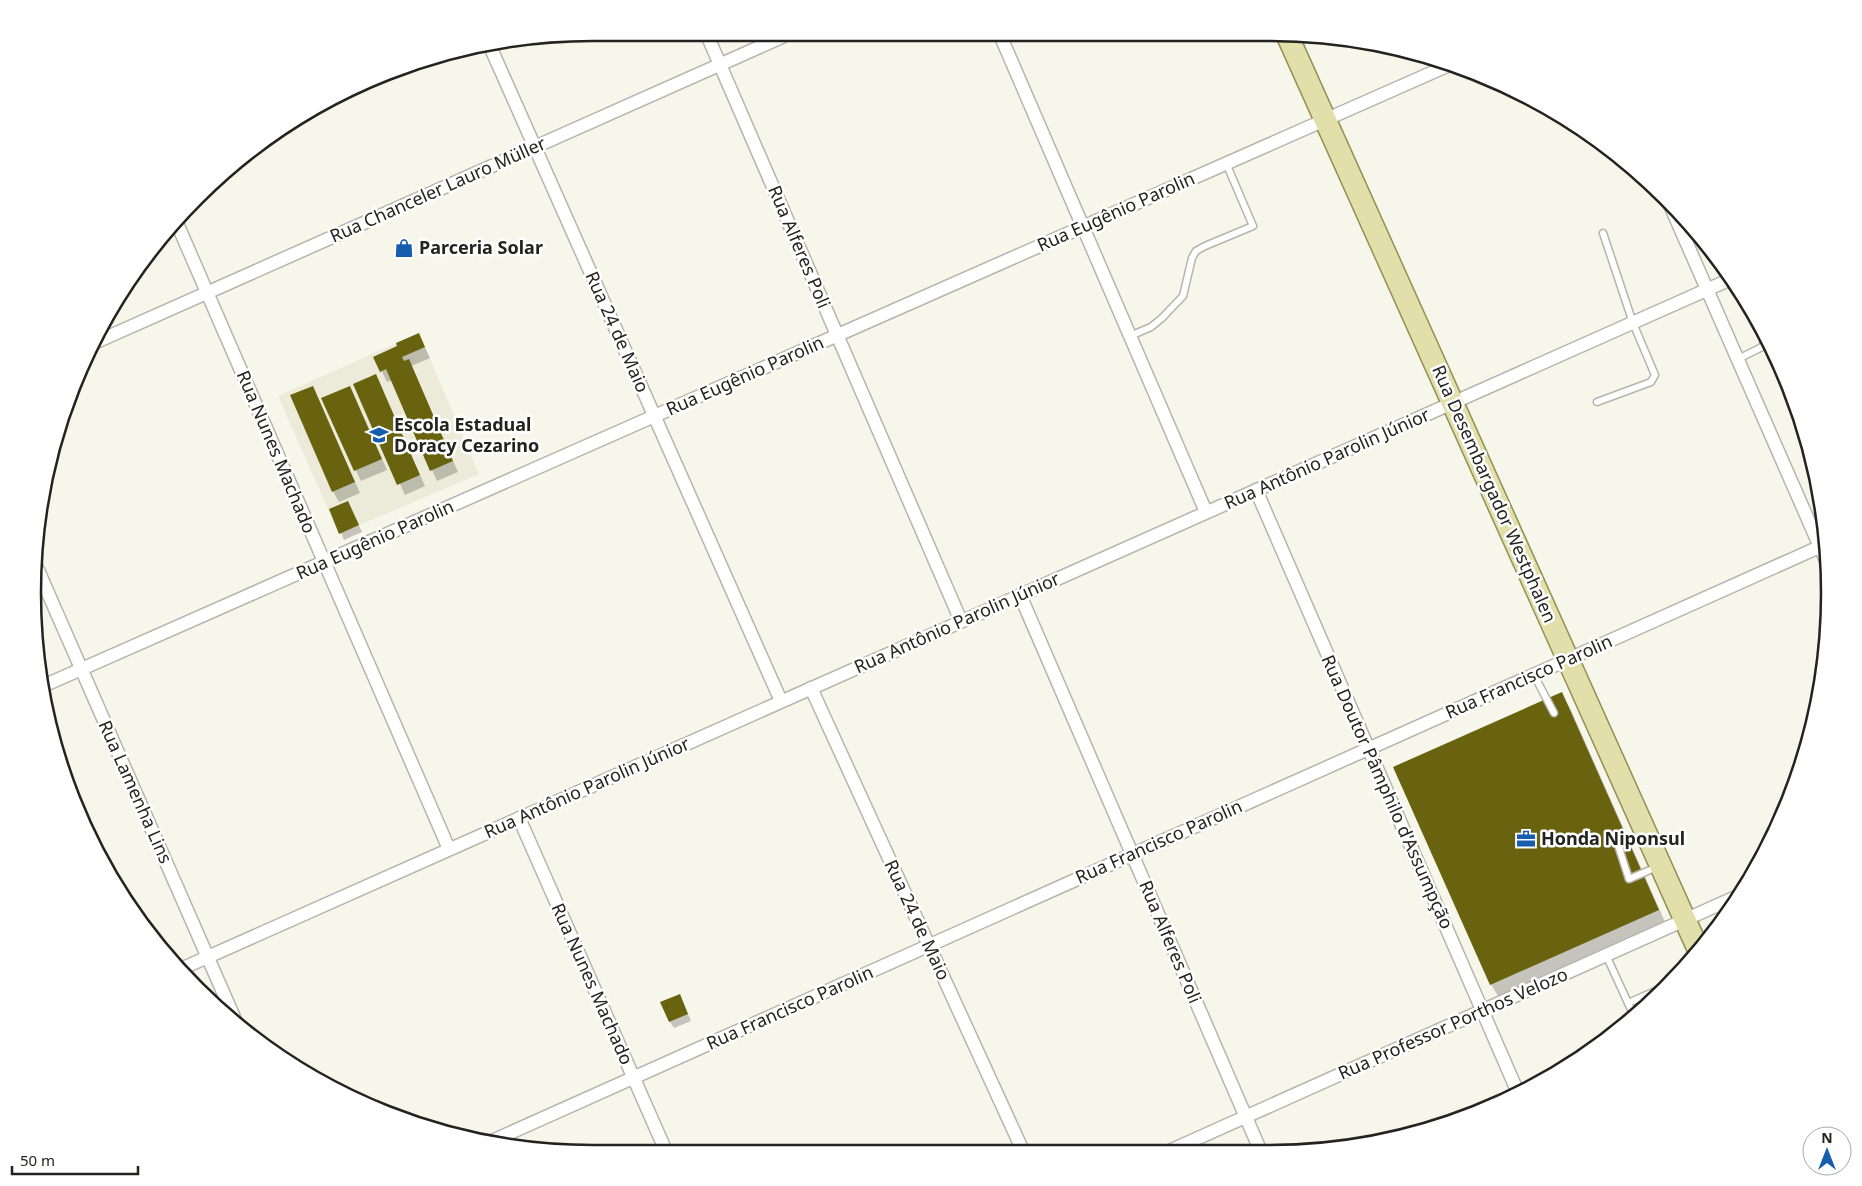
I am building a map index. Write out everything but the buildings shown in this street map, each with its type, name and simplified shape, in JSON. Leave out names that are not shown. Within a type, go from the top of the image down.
[{"type":"main road","name":"Rua Desembargador Westphalen","points":[[1290,42],[1695,943]]},
{"type":"street","name":"Rua Alferes Poli","points":[[710,41],[961,621]]},
{"type":"street","name":"Rua Chanceler Lauro Müller","points":[[103,339],[773,41]]},
{"type":"street","points":[[1003,41],[1206,512]]},
{"type":"street","name":"Rua 24 de Maio","points":[[492,51],[781,701]]},
{"type":"street","name":"Rua Eugênio Parolin","points":[[49,683],[1441,69]]},
{"type":"street","points":[[1677,222],[1817,532]]},
{"type":"street","name":"Rua Nunes Machado","points":[[179,228],[448,849]]},
{"type":"street","name":"Rua Antônio Parolin Júnior","points":[[187,966],[1725,282]]},
{"type":"street","name":"Rua Doutor Pâmphilo d'Assumpção","points":[[1256,490],[1515,1087]]},
{"type":"street","name":"Rua Francisco Parolin","points":[[502,1137],[1819,547]]},
{"type":"street","name":"Rua Lamenha Lins","points":[[41,578],[230,1009]]},
{"type":"street","name":"Rua Alferes Poli","points":[[1020,595],[1257,1145]]},
{"type":"street","name":"Rua 24 de Maio","points":[[811,688],[1020,1145]]},
{"type":"street","name":"Rua Nunes Machado","points":[[519,818],[663,1145]]},
{"type":"street","name":"Rua Professor Porthos Velozo","points":[[1182,1145],[1728,901]]},
{"type":"lane","points":[[1130,336],[1151,327],[1183,296],[1192,258],[1196,251],[1253,226],[1226,163]]},
{"type":"lane","points":[[1597,402],[1651,382],[1655,375],[1633,323],[1603,233]]},
{"type":"lane","points":[[1738,359],[1762,346]]},
{"type":"lane","points":[[1534,675],[1554,713]]},
{"type":"lane","points":[[1618,845],[1629,879],[1660,866]]},
{"type":"lane","points":[[1606,955],[1631,1010]]},
{"type":"lane","points":[[1628,1003],[1647,995]]},
{"type":"shaded area","name":"Escola Estadual Doracy Cezarino","points":[[419,333],[479,474],[339,534],[278,396]]},
{"type":"place","name":"Parceria Solar","points":[[404,248]]},
{"type":"place","name":"Escola Estadual Doracy Cezarino","points":[[379,435]]},
{"type":"place","name":"Honda Niponsul","points":[[1526,839]]}]
